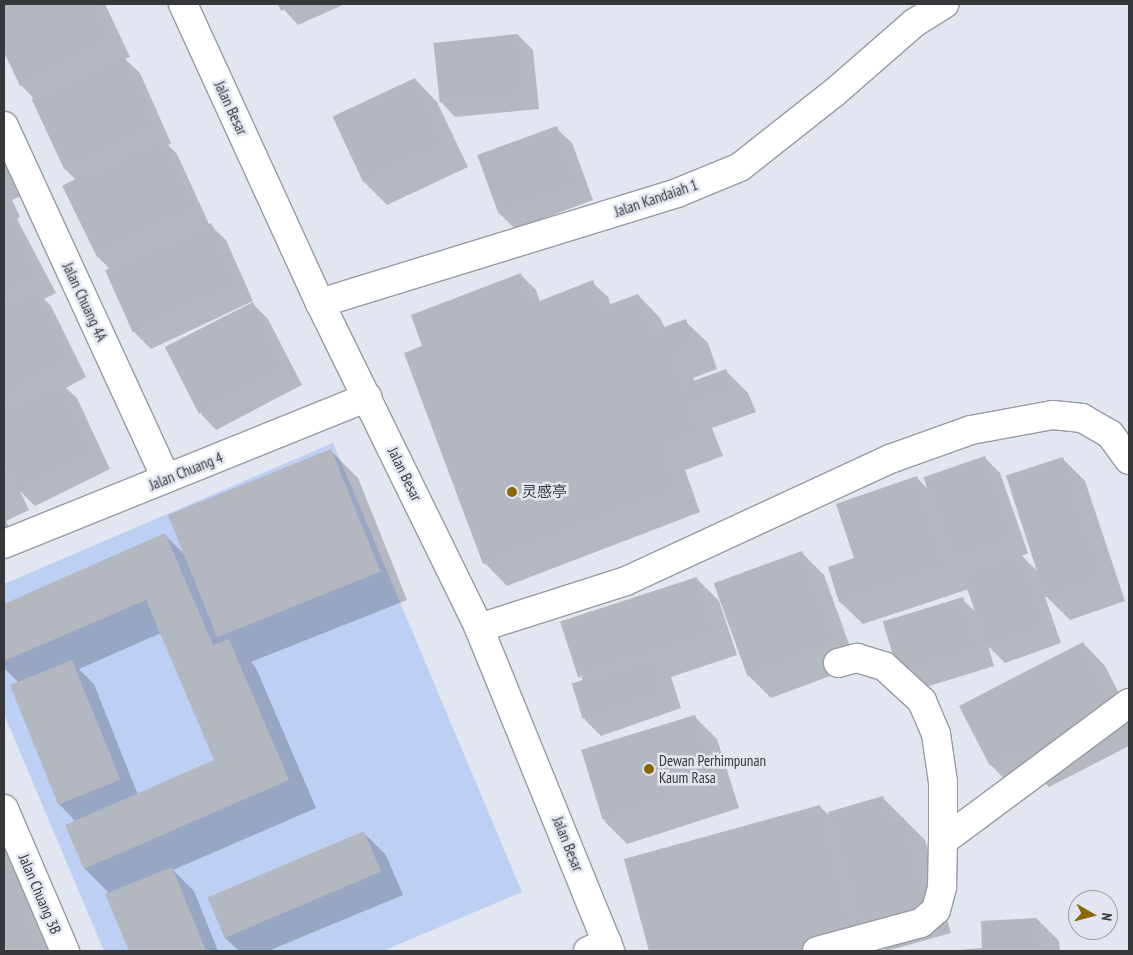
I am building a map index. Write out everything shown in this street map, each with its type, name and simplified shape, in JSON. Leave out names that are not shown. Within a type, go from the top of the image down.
[{"type":"street","name":"Jalan Besar","points":[[183,4],[320,303],[368,397],[479,628],[602,948]]},
{"type":"street","name":"Jalan Kandaiah 1","points":[[320,303],[677,193],[740,167],[816,108],[914,23],[945,4]]},
{"type":"street","name":"Jalan Chuang 4A","points":[[4,126],[166,479]]},
{"type":"street","name":"Jalan Chuang 4","points":[[4,544],[368,397]]},
{"type":"street","points":[[479,628],[626,581],[890,459],[972,430],[1053,415],[1082,418],[1110,434],[1129,460]]},
{"type":"street","points":[[817,951],[922,923],[936,910],[942,887],[943,782],[936,734],[922,700],[884,666],[857,658],[838,663]]},
{"type":"street","points":[[943,841],[1129,703]]},
{"type":"street","name":"Jalan Chuang 3B","points":[[4,809],[65,951]]},
{"type":"shaded area","points":[[333,443],[522,892],[383,951],[104,951],[4,714],[4,584]]},
{"type":"building","points":[[16,4],[97,4],[115,41],[20,86],[4,52],[4,10]]},
{"type":"building","points":[[278,4],[296,4],[281,11]]},
{"type":"building","points":[[518,34],[524,94],[440,103],[433,43]]},
{"type":"building","points":[[124,56],[157,127],[65,170],[32,99]]},
{"type":"building","points":[[415,78],[446,144],[363,183],[333,116]]},
{"type":"building","points":[[557,126],[578,184],[498,213],[477,155]]},
{"type":"building","points":[[162,137],[197,208],[97,257],[62,186]]},
{"type":"building","points":[[4,165],[10,178],[4,182]]},
{"type":"building","points":[[7,207],[41,278],[4,296],[4,209]]},
{"type":"building","points":[[211,223],[239,285],[133,332],[105,270]]},
{"type":"building","points":[[521,273],[532,304],[593,280],[603,307],[638,294],[653,331],[686,319],[695,346],[672,355],[683,385],[726,369],[734,389],[691,406],[701,433],[663,448],[678,490],[483,564],[404,353],[422,346],[411,315]]},
{"type":"building","points":[[36,289],[72,361],[4,396],[4,305]]},
{"type":"building","points":[[253,302],[287,369],[199,414],[165,347]]},
{"type":"building","points":[[61,381],[95,453],[18,491],[4,461],[4,409]]},
{"type":"building","points":[[331,449],[380,571],[217,637],[168,515]]},
{"type":"building","points":[[985,456],[1013,538],[952,559],[924,477]]},
{"type":"building","points":[[1063,457],[1103,579],[1045,597],[1006,476]]},
{"type":"building","points":[[4,472],[14,494],[4,499]]},
{"type":"building","points":[[917,476],[947,567],[839,602],[828,567],[854,558],[836,504]]},
{"type":"building","points":[[165,533],[213,645],[229,639],[289,780],[84,869],[65,825],[214,760],[146,600],[4,661],[4,604]]},
{"type":"building","points":[[802,551],[836,644],[748,676],[714,583]]},
{"type":"building","points":[[1020,552],[1046,628],[987,648],[961,572]]},
{"type":"building","points":[[697,577],[715,633],[578,678],[560,621]]},
{"type":"building","points":[[963,597],[979,650],[899,674],[883,622]]},
{"type":"building","points":[[1083,642],[1121,716],[1026,765],[1019,752],[990,766],[959,706]]},
{"type":"building","points":[[655,658],[666,693],[583,719],[572,683]]},
{"type":"building","points":[[72,660],[120,780],[58,805],[10,685]]},
{"type":"building","name":"Dewan Perhimpunan Kaum Rasa","points":[[695,715],[716,785],[603,820],[581,750]]},
{"type":"building","points":[[883,796],[890,820],[903,817],[930,911],[861,930],[828,812]]},
{"type":"building","points":[[820,805],[855,937],[804,951],[649,951],[624,859]]},
{"type":"building","points":[[364,831],[381,872],[225,938],[208,897]]},
{"type":"building","points":[[4,836],[20,869],[4,877]]},
{"type":"building","points":[[172,867],[206,951],[129,951],[105,894]]},
{"type":"building","points":[[20,873],[39,912],[28,917],[44,949],[39,951],[4,951],[4,881]]},
{"type":"building","points":[[1037,918],[1039,951],[946,951],[982,948],[981,921]]},
{"type":"place","name":"灵感亭","points":[[512,492]]},
{"type":"place","name":"Dewan Perhimpunan Kaum Rasa","points":[[649,769]]}]
